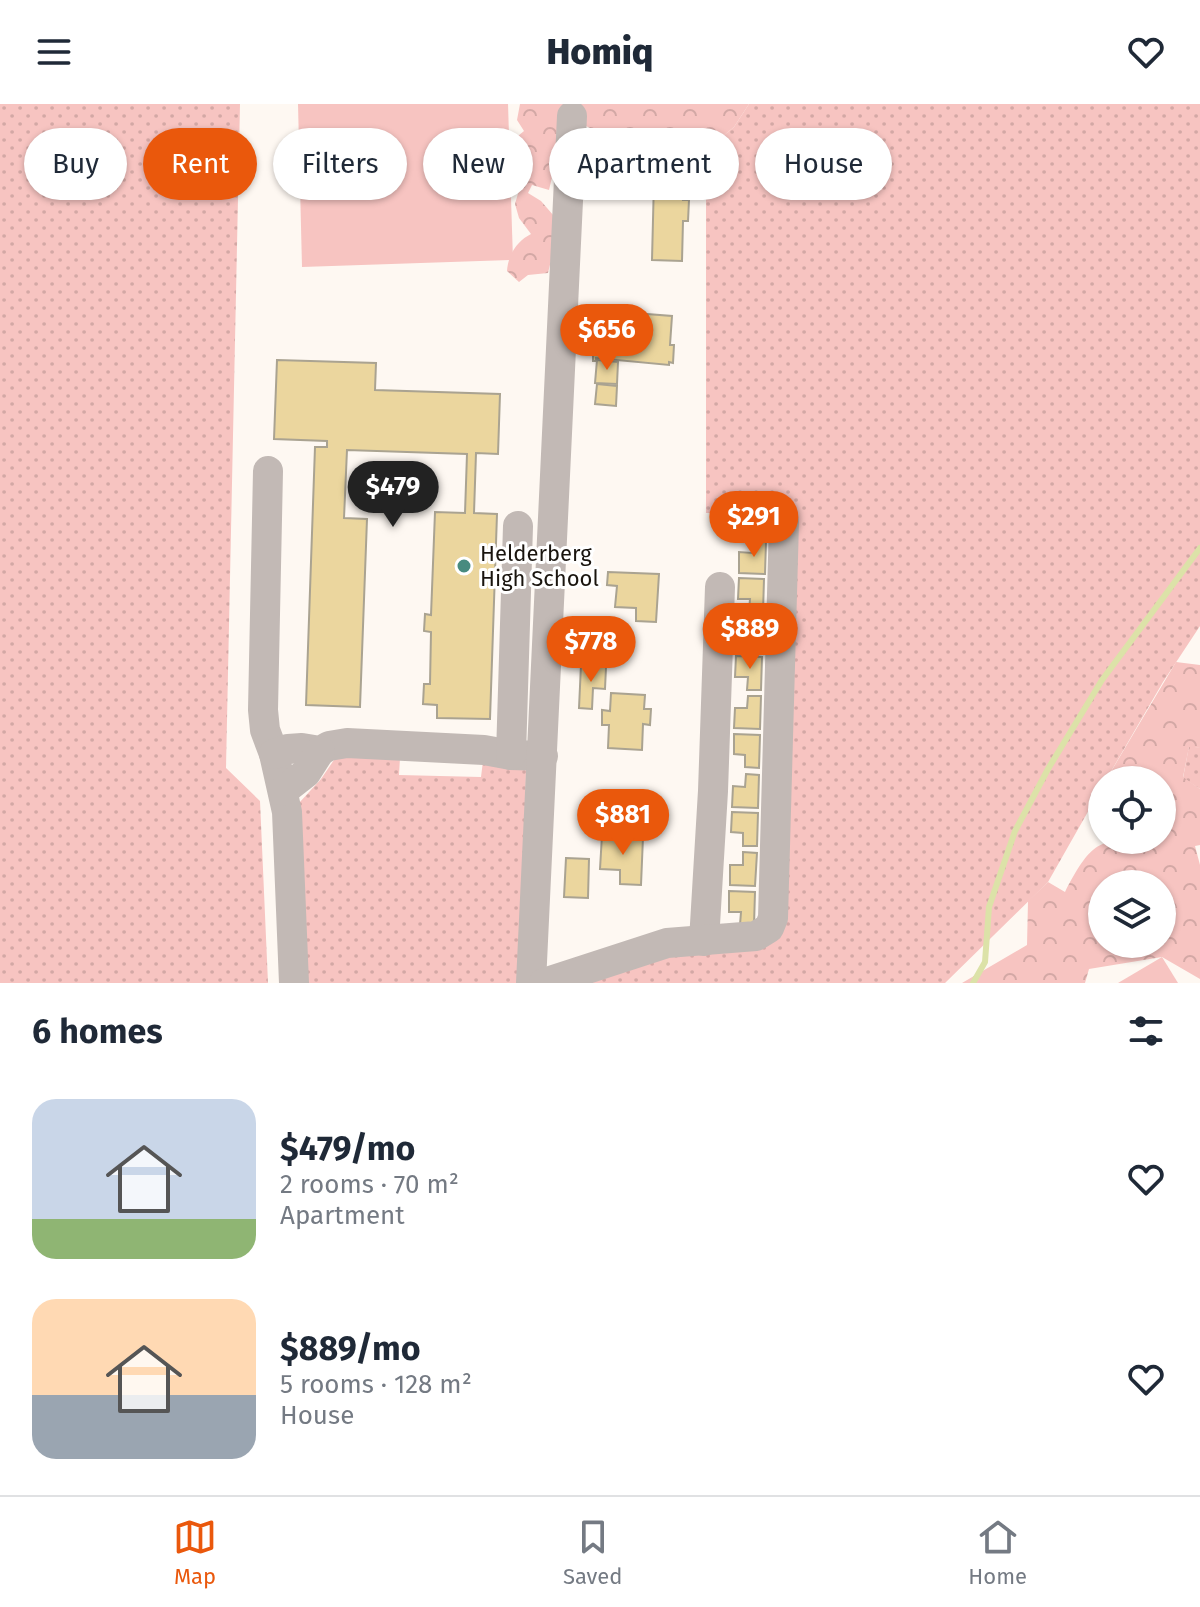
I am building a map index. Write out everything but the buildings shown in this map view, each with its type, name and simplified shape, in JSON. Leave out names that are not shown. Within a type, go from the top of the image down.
[{"type":"street","points":[[531,983],[572,116]]},
{"type":"street","points":[[268,471],[263,710],[265,730],[274,754],[287,812],[294,983]]},
{"type":"street","points":[[544,983],[667,943],[756,936],[773,922],[784,522]]},
{"type":"street","points":[[511,755],[518,526]]},
{"type":"street","points":[[704,941],[720,587]]},
{"type":"street","points":[[283,791],[306,773],[320,751],[347,743],[543,756]]},
{"type":"street","points":[[274,754],[302,748],[320,751]]},
{"type":"green space","points":[[0,104],[240,104],[239,128],[143,128],[143,200],[238,200],[226,768],[260,801],[268,983],[0,983]]},
{"type":"green space","points":[[298,104],[508,104],[509,128],[423,128],[423,200],[511,200],[513,260],[302,267],[300,200],[407,200],[407,128],[299,128]]},
{"type":"green space","points":[[520,104],[749,104],[733,128],[590,128],[584,125],[582,128],[549,128],[549,190],[533,185],[533,128],[522,128],[517,120]]},
{"type":"green space","points":[[749,104],[1200,104],[1200,626],[1114,766],[1088,766],[1088,812],[1048,882],[945,983],[553,983],[668,949],[763,940],[796,514],[706,513],[706,200],[739,200],[739,128],[734,127]]},
{"type":"green space","points":[[533,196],[560,223],[548,273],[528,275],[519,282],[507,271],[509,259],[521,240],[531,234],[519,218],[516,200],[533,200]]},
{"type":"green space","points":[[1176,662],[1200,665],[1200,748],[1189,747],[1183,777],[1200,789],[1200,845],[1195,846],[1200,865],[1200,979],[1164,958],[1176,958],[1176,870],[1088,870],[1088,958],[1156,958],[1089,969],[1085,983],[962,983],[1027,945],[1028,901],[1048,882],[1065,892],[1089,854],[1176,854],[1176,766],[1114,766]]},
{"type":"green space","points":[[1189,746],[1200,748],[1200,789],[1183,778]]},
{"type":"green space","points":[[336,757],[400,758],[399,775],[481,777],[483,761],[526,766],[524,983],[304,983],[299,803]]},
{"type":"green space","points":[[1163,958],[1178,983],[1118,983]]},
{"type":"waterway","points":[[973,983],[985,962],[989,907],[1015,831],[1102,680],[1200,548]]},
{"type":"place","name":"Helderberg High School","points":[[464,566]]}]
